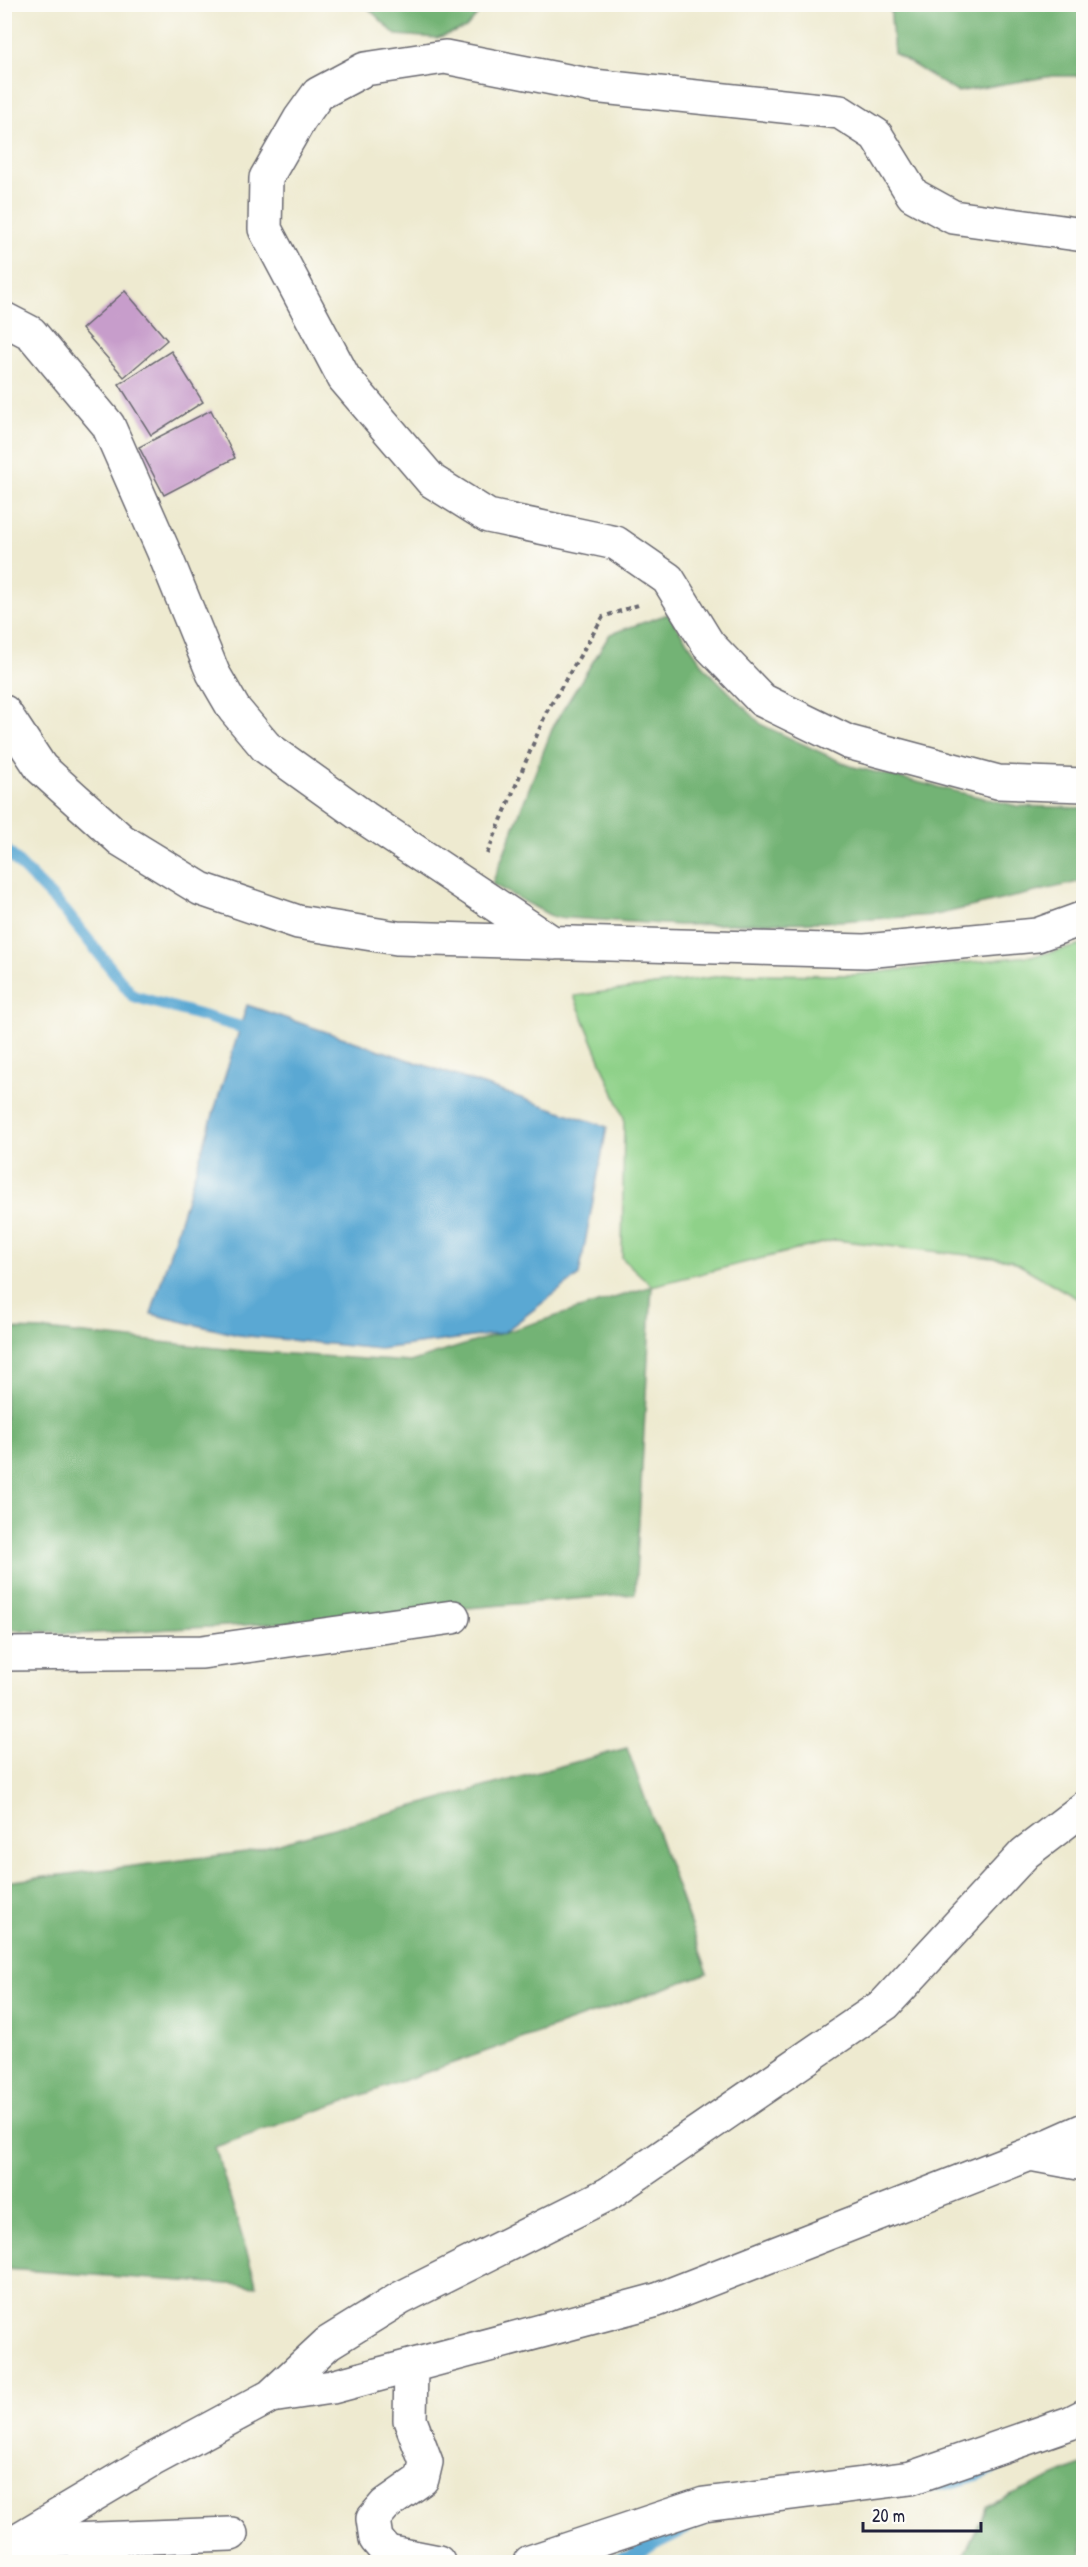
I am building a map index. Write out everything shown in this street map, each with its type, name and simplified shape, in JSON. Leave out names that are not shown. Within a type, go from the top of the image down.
[{"type":"street","points":[[1083,235],[953,217],[913,195],[876,135],[840,112],[593,86],[445,57],[365,69],[318,94],[300,118],[266,178],[265,229],[345,378],[432,481],[489,516],[615,543],[668,579],[708,644],[762,700],[848,742],[998,782],[1083,785]]},
{"type":"street","points":[[4,319],[31,333],[108,425],[164,549],[213,673],[234,709],[266,747],[365,818],[553,943]]},
{"type":"street","points":[[4,712],[41,768],[121,840],[201,889],[298,922],[397,938],[865,951],[1037,935],[1083,918]]},
{"type":"street","points":[[4,1654],[202,1652],[453,1617]]},
{"type":"street","points":[[9,2545],[152,2460],[271,2396],[328,2343],[401,2298],[608,2194],[885,2004],[1025,1854],[1083,1808]]},
{"type":"street","points":[[271,2396],[332,2387],[657,2300],[1030,2154],[1083,2130]]},
{"type":"street","points":[[1030,2154],[1083,2164]]},
{"type":"street","points":[[411,2367],[410,2420],[426,2462],[422,2480],[386,2505],[373,2519],[376,2539],[387,2552],[438,2562]]},
{"type":"street","points":[[530,2562],[704,2504],[911,2478],[1070,2423],[1083,2416]]},
{"type":"street","points":[[9,2545],[231,2534]]},
{"type":"path","points":[[473,890],[547,711],[603,617],[676,592]]},
{"type":"green space","points":[[365,5],[486,5],[466,28],[437,38],[396,35]]},
{"type":"green space","points":[[890,5],[1083,5],[1083,76],[1052,76],[957,92],[894,53]]},
{"type":"green space","points":[[668,614],[706,669],[762,725],[850,766],[1017,806],[1083,808],[1083,881],[936,915],[823,922],[679,925],[553,917],[492,884],[554,724],[610,634]]},
{"type":"green space","points":[[1083,945],[1083,1302],[1011,1260],[835,1240],[652,1286],[622,1258],[624,1118],[574,996],[736,974],[853,975],[1038,955]]},
{"type":"green space","points":[[652,1286],[635,1594],[301,1622],[81,1634],[5,1629],[5,1329],[46,1330],[245,1351],[410,1362]]},
{"type":"green space","points":[[627,1748],[708,1973],[215,2147],[257,2286],[5,2269],[5,1882],[246,1852]]},
{"type":"green space","points":[[1083,2464],[1083,2562],[961,2562],[987,2506]]},
{"type":"water","points":[[247,1005],[607,1127],[579,1275],[503,1333],[380,1349],[238,1335],[151,1314]]},
{"type":"building","points":[[125,291],[167,340],[124,377],[82,329]]},
{"type":"building","points":[[171,351],[203,402],[151,435],[119,384]]},
{"type":"building","points":[[211,410],[235,458],[164,495],[139,447]]},
{"type":"waterway","points":[[4,848],[65,911],[133,996],[241,1027]]},
{"type":"waterway","points":[[926,2487],[973,2476],[1017,2456]]},
{"type":"waterway","points":[[605,2562],[630,2557],[707,2518]]}]
